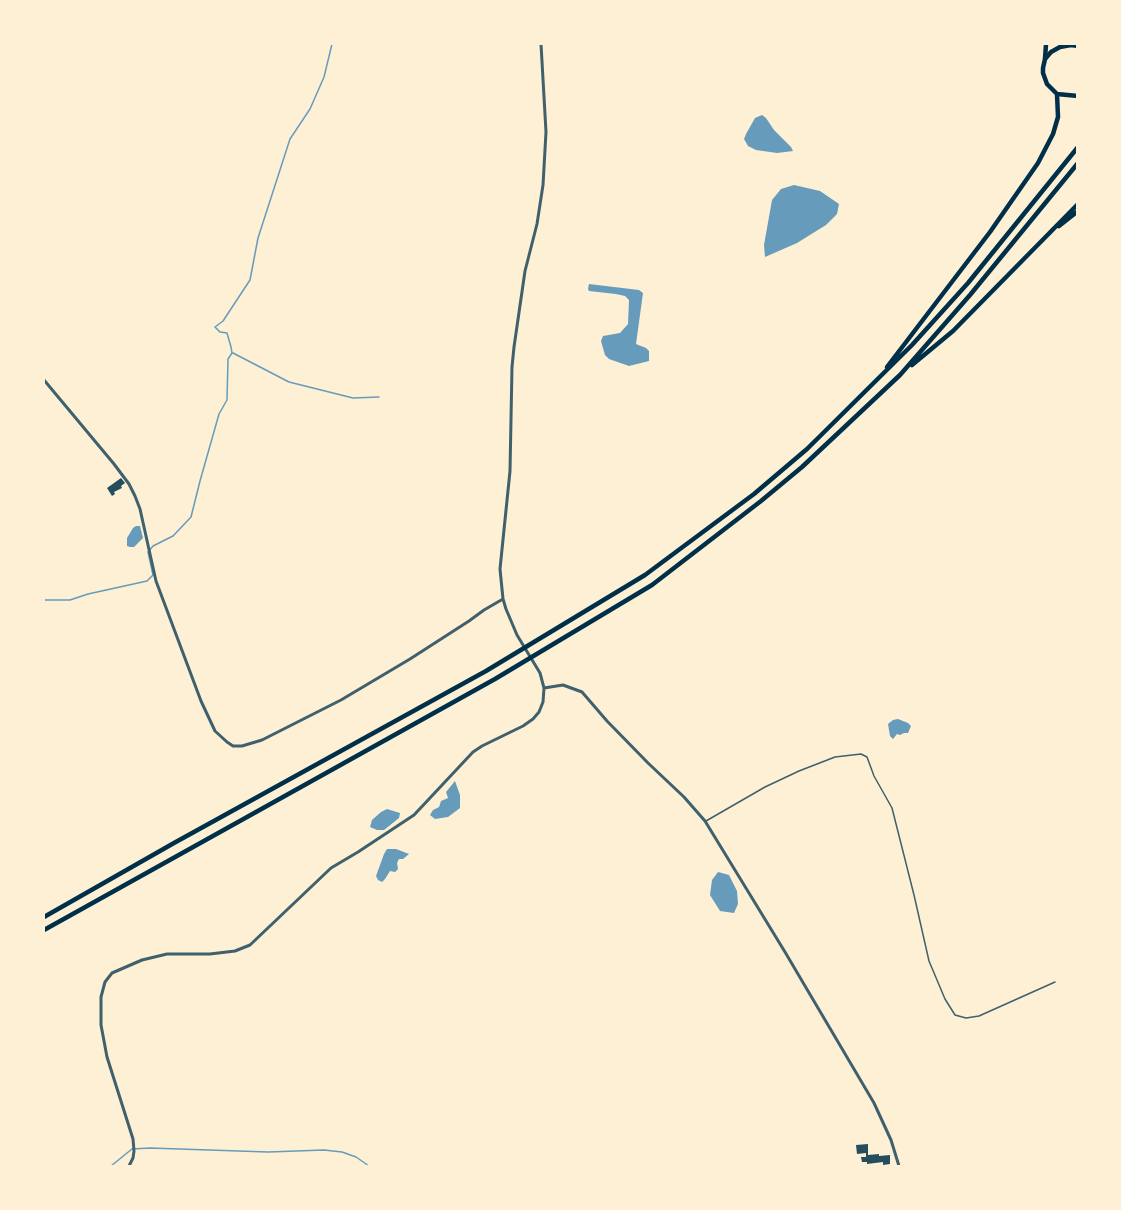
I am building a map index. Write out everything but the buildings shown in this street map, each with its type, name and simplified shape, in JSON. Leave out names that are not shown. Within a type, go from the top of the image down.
[{"type":"main road","points":[[1046,44],[1042,68],[1044,79],[1057,94],[1077,96]]},
{"type":"main road","points":[[1045,59],[1060,47],[1070,44],[1077,46]]},
{"type":"main road","points":[[878,379],[990,232],[1038,162],[1053,134],[1058,117],[1057,94]]},
{"type":"main road","points":[[44,917],[486,671],[645,575],[754,494],[807,449],[912,345],[968,283],[1077,147]]},
{"type":"main road","points":[[900,375],[970,295],[1077,164]]},
{"type":"main road","points":[[44,930],[495,679],[652,585],[802,467],[900,375],[953,331],[1077,204]]},
{"type":"main road","points":[[1044,238],[1077,211]]},
{"type":"street","points":[[129,1167],[134,1151],[133,1139],[107,1057],[101,1025],[101,997],[105,982],[112,973],[142,960],[167,954],[210,954],[235,951],[250,945],[331,868],[414,815],[473,752],[523,726],[540,712],[545,695],[540,673],[510,620],[502,599],[500,569],[510,471],[514,347],[525,271],[537,224],[543,185],[546,132],[541,44]]},
{"type":"street","points":[[44,380],[114,464],[135,496],[156,580],[201,701],[215,731],[233,746],[242,746],[262,740],[340,700],[410,659],[502,599]]},
{"type":"street","points":[[544,688],[562,685],[582,692],[705,821],[874,1103],[891,1140],[899,1167]]},
{"type":"lane","points":[[705,821],[765,787],[799,771],[835,757],[861,754],[867,757],[874,776],[892,808],[929,961],[945,999],[955,1015],[966,1018],[979,1016],[1055,982]]},
{"type":"water","points":[[762,115],[793,151],[777,153],[756,150],[748,146],[744,139],[746,134],[755,118]]},
{"type":"water","points":[[794,185],[820,191],[839,204],[837,214],[826,225],[797,243],[765,257],[764,245],[772,200],[781,189]]},
{"type":"water","points":[[589,284],[639,290],[643,293],[636,344],[649,351],[649,361],[629,366],[609,359],[605,355],[601,341],[603,336],[620,333],[628,324],[629,300],[625,296],[589,291]]},
{"type":"water","points":[[136,526],[140,526],[143,538],[134,547],[127,546],[127,538]]},
{"type":"water","points":[[898,719],[911,726],[908,733],[897,734],[893,739],[890,736],[888,724]]},
{"type":"water","points":[[455,781],[460,795],[460,808],[448,817],[435,819],[430,815],[439,807],[441,801],[448,798],[446,792]]},
{"type":"water","points":[[387,809],[400,813],[399,818],[384,830],[370,827],[372,820]]},
{"type":"water","points":[[387,849],[396,849],[409,854],[399,859],[398,869],[395,872],[390,871],[382,882],[376,876]]},
{"type":"water","points":[[718,872],[729,875],[737,891],[738,904],[734,913],[720,911],[710,895],[712,880]]},
{"type":"waterway","points":[[44,600],[70,600],[147,581],[153,575],[148,552],[153,546],[173,536],[191,517],[219,414],[227,400],[228,359],[232,353],[227,333],[220,332],[215,327],[223,321],[250,280],[258,238],[290,139],[310,109],[324,77],[332,44]]},
{"type":"waterway","points":[[233,353],[289,382],[353,398],[379,397]]},
{"type":"waterway","points":[[111,1166],[132,1149],[150,1148],[268,1152],[324,1150],[342,1152],[356,1157],[369,1166]]}]
